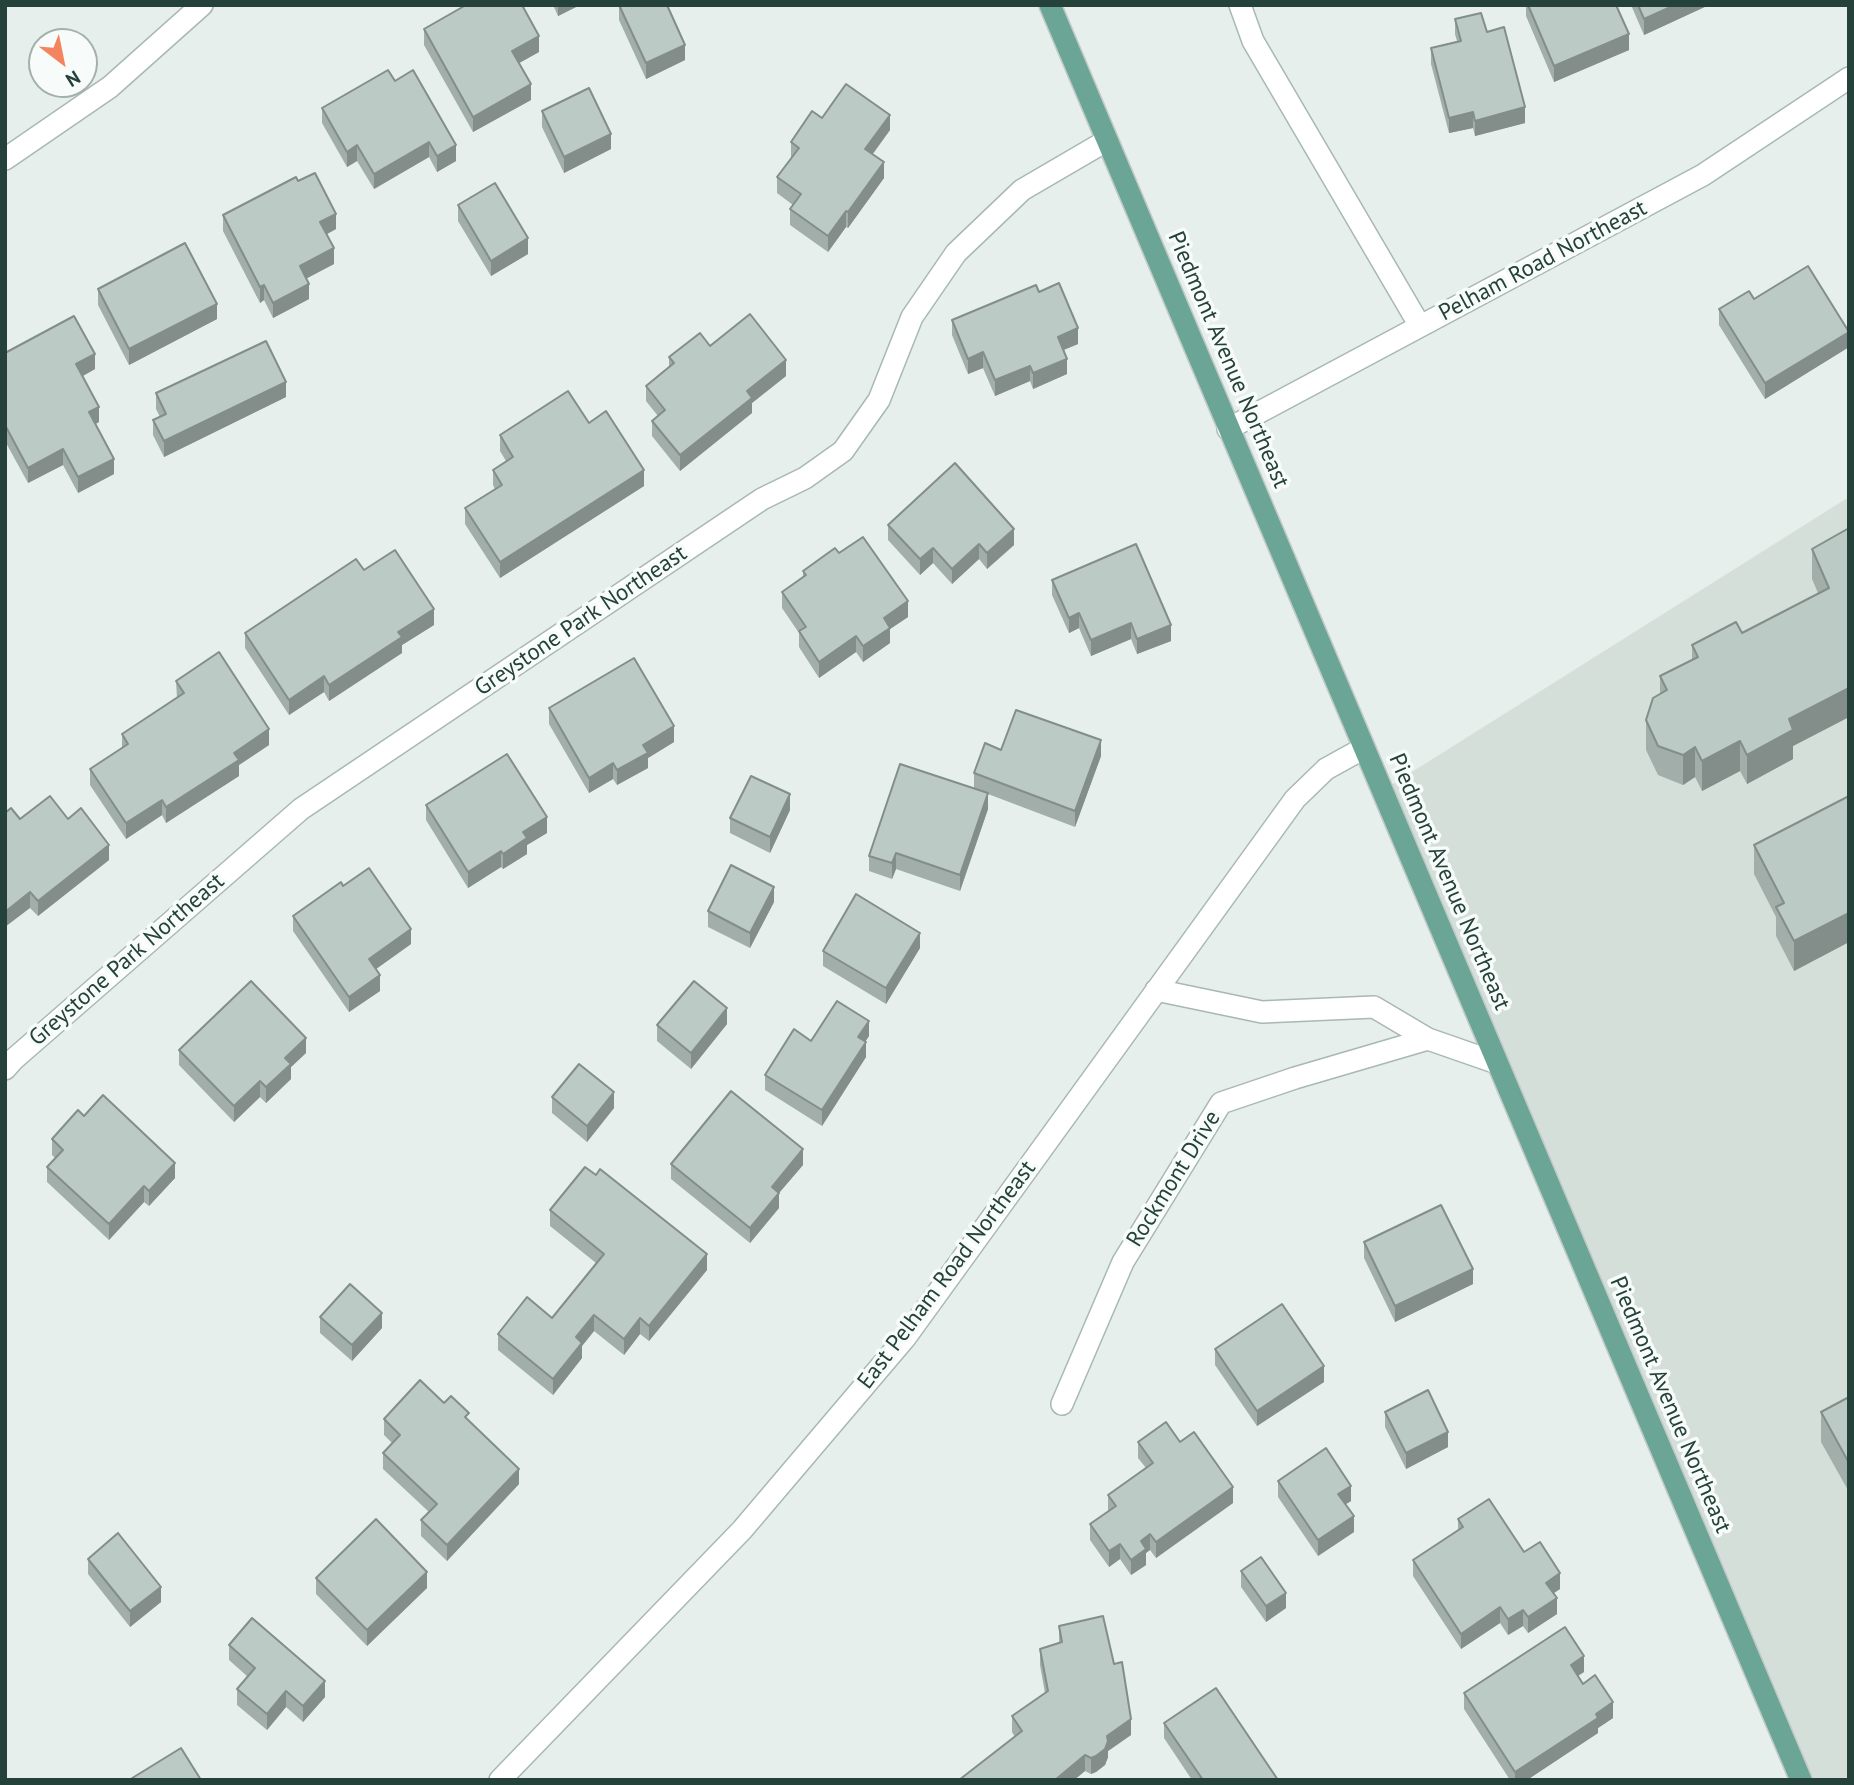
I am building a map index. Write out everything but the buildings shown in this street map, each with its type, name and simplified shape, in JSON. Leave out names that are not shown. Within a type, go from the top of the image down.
[{"type":"main road","name":"Piedmont Avenue Northeast","points":[[1050,5],[1801,1780]]},
{"type":"street","points":[[5,159],[110,87],[202,5]]},
{"type":"street","points":[[1240,5],[1253,41],[1420,326]]},
{"type":"street","name":"Pelham Road Northeast","points":[[1228,429],[1703,175],[1849,78]]},
{"type":"street","name":"Greystone Park Northeast","points":[[5,1069],[301,809],[762,499],[805,478],[844,451],[879,400],[912,317],[956,253],[1022,191],[1106,141]]},
{"type":"street","name":"East Pelham Road Northeast","points":[[500,1780],[742,1531],[905,1338],[1294,799],[1326,769],[1364,748]]},
{"type":"street","points":[[1156,990],[1262,1012],[1374,1007],[1428,1039],[1497,1063]]},
{"type":"street","name":"Rockmont Drive","points":[[1062,1405],[1123,1262],[1221,1103],[1428,1039]]},
{"type":"shaded area","points":[[1849,497],[1849,1780],[1788,1780],[1377,794]]}]
